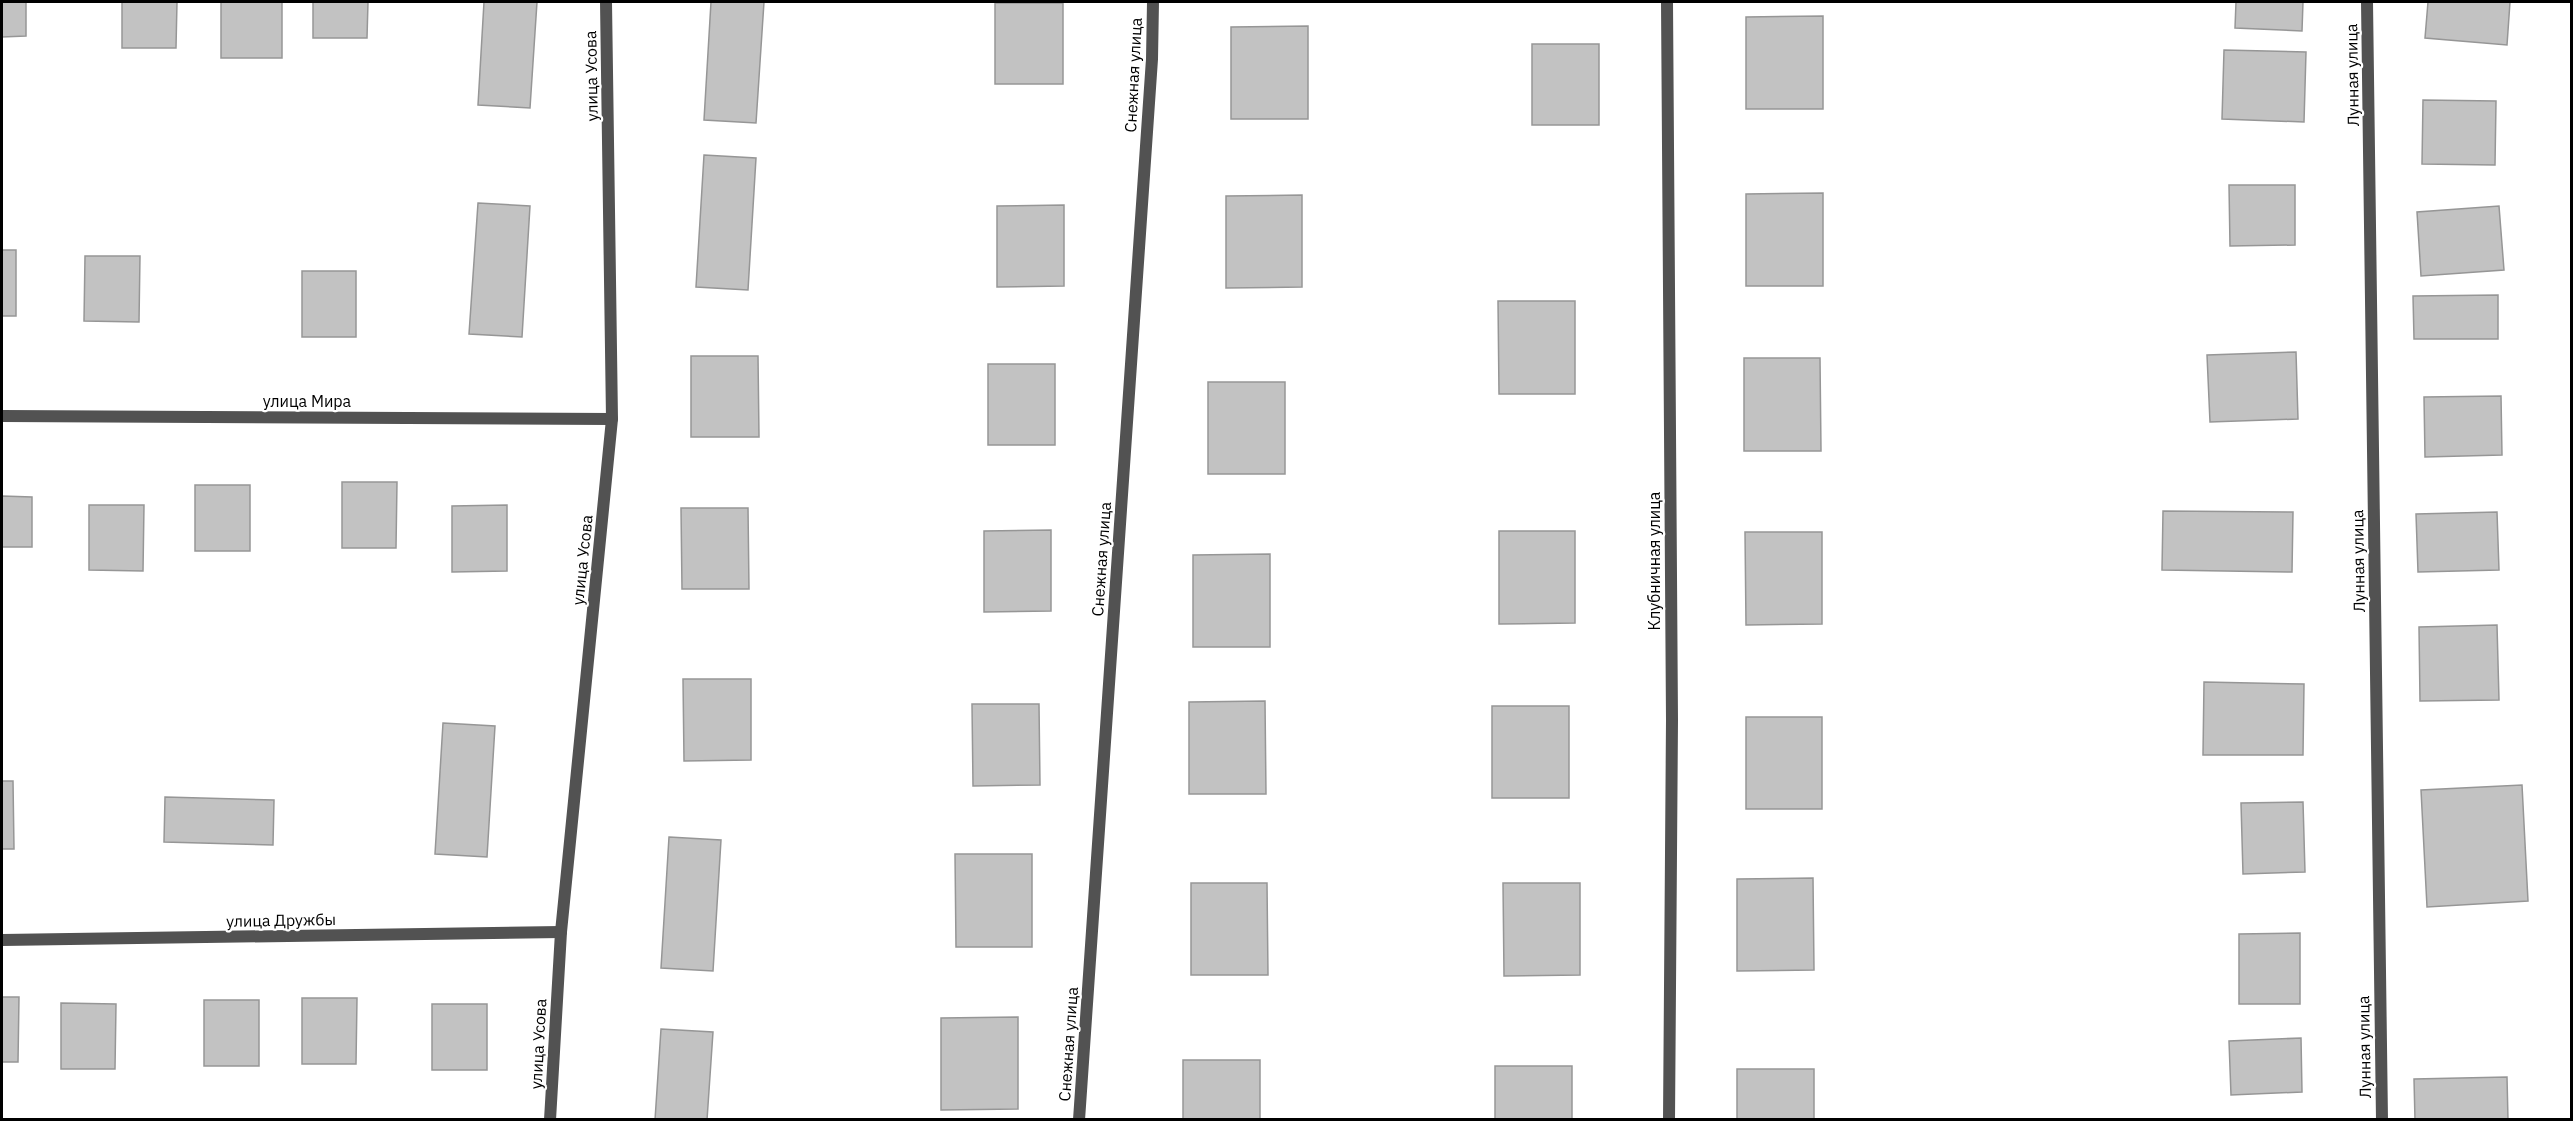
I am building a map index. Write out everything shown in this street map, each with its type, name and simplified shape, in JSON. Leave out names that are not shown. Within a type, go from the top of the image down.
[{"type":"street","name":"улица Усова","points":[[550,1119],[561,932],[612,419],[606,2]]},
{"type":"street","name":"Снежная улица","points":[[1079,1119],[1151,71],[1153,2]]},
{"type":"street","name":"Клубничная улица","points":[[1667,2],[1672,720],[1669,1119]]},
{"type":"street","name":"Лунная улица","points":[[2367,2],[2382,1119]]},
{"type":"street","name":"улица Мира","points":[[2,416],[612,419]]},
{"type":"street","name":"улица Дружбы","points":[[2,940],[561,932]]},
{"type":"building","points":[[2,2],[26,2],[26,36],[2,37]]},
{"type":"building","points":[[122,2],[177,2],[176,48],[122,48]]},
{"type":"building","points":[[221,2],[282,2],[282,58],[221,58]]},
{"type":"building","points":[[313,2],[368,2],[367,38],[313,38]]},
{"type":"building","points":[[484,2],[537,2],[530,108],[478,105]]},
{"type":"building","points":[[711,2],[764,2],[756,123],[704,120]]},
{"type":"building","points":[[2236,2],[2303,2],[2302,31],[2235,28]]},
{"type":"building","points":[[2428,2],[2510,2],[2507,45],[2425,38]]},
{"type":"building","points":[[995,3],[1063,3],[1063,84],[995,84]]},
{"type":"building","points":[[1823,16],[1823,109],[1746,109],[1746,17]]},
{"type":"building","points":[[1308,26],[1308,119],[1231,119],[1231,27]]},
{"type":"building","points":[[1532,44],[1599,44],[1599,125],[1532,125]]},
{"type":"building","points":[[2224,50],[2306,52],[2304,122],[2222,119]]},
{"type":"building","points":[[2423,100],[2496,101],[2495,165],[2422,164]]},
{"type":"building","points":[[704,155],[756,158],[748,290],[696,287]]},
{"type":"building","points":[[2229,185],[2295,185],[2295,245],[2230,246]]},
{"type":"building","points":[[1823,193],[1823,286],[1746,286],[1746,194]]},
{"type":"building","points":[[1302,195],[1302,287],[1226,288],[1226,196]]},
{"type":"building","points":[[478,203],[530,206],[522,337],[469,334]]},
{"type":"building","points":[[1064,205],[1064,286],[997,287],[997,206]]},
{"type":"building","points":[[2499,206],[2504,270],[2421,276],[2417,212]]},
{"type":"building","points":[[2,250],[16,250],[16,316],[2,316]]},
{"type":"building","points":[[85,256],[140,256],[139,322],[84,321]]},
{"type":"building","points":[[302,271],[356,271],[356,337],[302,337]]},
{"type":"building","points":[[2498,295],[2498,339],[2414,339],[2413,296]]},
{"type":"building","points":[[1498,301],[1575,301],[1575,394],[1499,394]]},
{"type":"building","points":[[2296,352],[2298,419],[2210,422],[2207,355]]},
{"type":"building","points":[[691,356],[758,356],[759,437],[691,437]]},
{"type":"building","points":[[1744,358],[1820,358],[1821,451],[1744,451]]},
{"type":"building","points":[[988,364],[1055,364],[1055,445],[988,445]]},
{"type":"building","points":[[1208,382],[1285,382],[1285,474],[1208,474]]},
{"type":"building","points":[[2501,396],[2502,455],[2425,457],[2424,397]]},
{"type":"building","points":[[342,482],[397,482],[396,548],[342,548]]},
{"type":"building","points":[[195,485],[250,485],[250,551],[195,551]]},
{"type":"building","points":[[2,496],[32,497],[32,547],[2,547]]},
{"type":"building","points":[[89,505],[144,505],[143,571],[89,570]]},
{"type":"building","points":[[507,505],[507,571],[452,572],[452,506]]},
{"type":"building","points":[[681,508],[748,508],[749,589],[682,589]]},
{"type":"building","points":[[2163,511],[2293,512],[2292,572],[2162,570]]},
{"type":"building","points":[[2497,512],[2499,570],[2418,572],[2416,514]]},
{"type":"building","points":[[1051,530],[1051,611],[984,612],[984,531]]},
{"type":"building","points":[[1499,531],[1575,531],[1575,623],[1499,624]]},
{"type":"building","points":[[1745,532],[1822,532],[1822,624],[1746,625]]},
{"type":"building","points":[[1270,554],[1270,647],[1193,647],[1193,555]]},
{"type":"building","points":[[2497,625],[2499,700],[2420,701],[2419,627]]},
{"type":"building","points":[[683,679],[751,679],[751,760],[684,761]]},
{"type":"building","points":[[2204,682],[2304,684],[2303,755],[2203,755]]},
{"type":"building","points":[[1265,701],[1266,794],[1189,794],[1189,702]]},
{"type":"building","points":[[972,704],[1039,704],[1040,785],[973,786]]},
{"type":"building","points":[[1492,706],[1569,706],[1569,798],[1492,798]]},
{"type":"building","points":[[1746,717],[1822,717],[1822,809],[1746,809]]},
{"type":"building","points":[[443,723],[495,726],[487,857],[435,854]]},
{"type":"building","points":[[2,781],[13,781],[14,849],[2,849]]},
{"type":"building","points":[[2522,785],[2528,901],[2427,907],[2421,790]]},
{"type":"building","points":[[165,797],[274,800],[273,845],[164,842]]},
{"type":"building","points":[[2303,802],[2305,872],[2243,874],[2241,803]]},
{"type":"building","points":[[669,837],[721,840],[713,971],[661,968]]},
{"type":"building","points":[[955,854],[1032,854],[1032,947],[956,947]]},
{"type":"building","points":[[1813,878],[1814,970],[1737,971],[1737,879]]},
{"type":"building","points":[[1191,883],[1267,883],[1268,975],[1191,975]]},
{"type":"building","points":[[1503,883],[1580,883],[1580,975],[1504,976]]},
{"type":"building","points":[[2300,933],[2300,1004],[2239,1004],[2239,934]]},
{"type":"building","points":[[2,997],[19,997],[18,1062],[2,1062]]},
{"type":"building","points":[[302,998],[357,998],[356,1064],[302,1064]]},
{"type":"building","points":[[204,1000],[259,1000],[259,1066],[204,1066]]},
{"type":"building","points":[[61,1003],[116,1004],[115,1069],[61,1069]]},
{"type":"building","points":[[432,1004],[487,1004],[487,1070],[432,1070]]},
{"type":"building","points":[[1018,1017],[1018,1109],[941,1110],[941,1018]]},
{"type":"building","points":[[661,1029],[713,1032],[707,1120],[655,1120]]},
{"type":"building","points":[[2301,1038],[2302,1092],[2231,1095],[2229,1041]]},
{"type":"building","points":[[1183,1060],[1260,1060],[1260,1120],[1183,1120]]},
{"type":"building","points":[[1495,1066],[1572,1066],[1572,1120],[1495,1120]]},
{"type":"building","points":[[1737,1069],[1814,1069],[1814,1120],[1737,1120]]},
{"type":"building","points":[[2507,1077],[2508,1120],[2415,1120],[2414,1079]]}]
